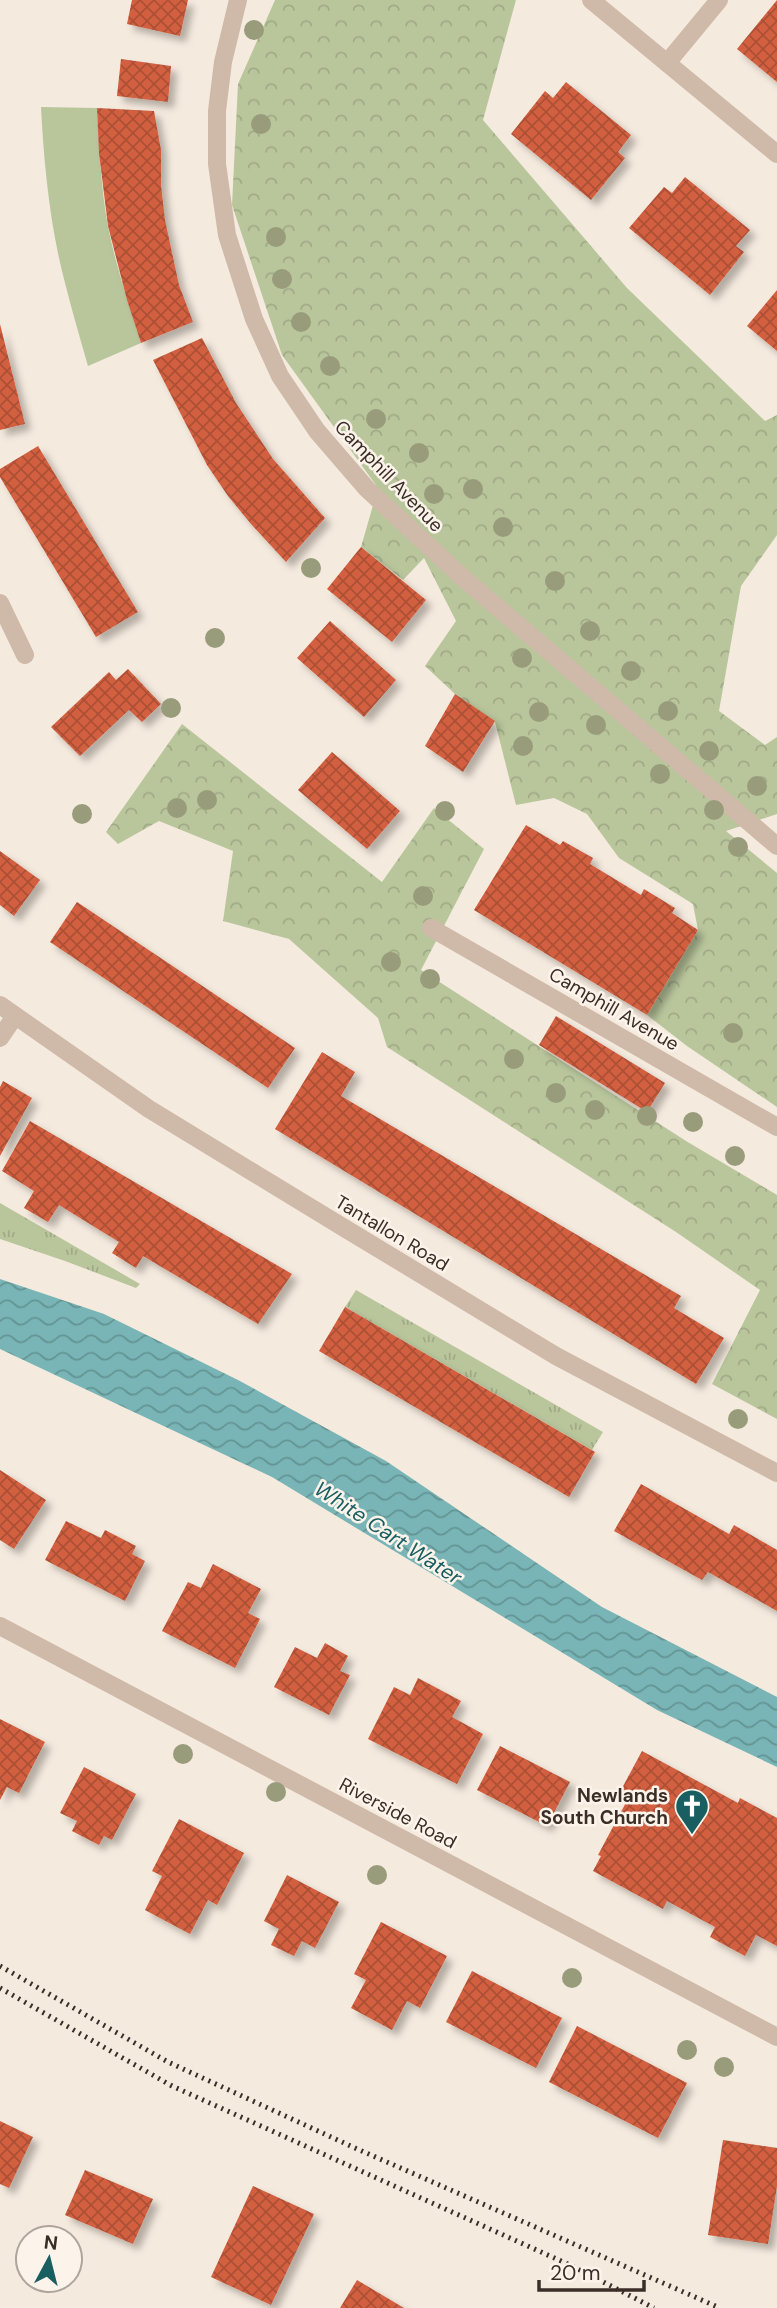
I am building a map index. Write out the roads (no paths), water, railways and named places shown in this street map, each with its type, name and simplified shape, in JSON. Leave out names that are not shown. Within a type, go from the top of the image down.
[{"type":"street","name":"Camphill Avenue","points":[[238,0],[223,62],[217,111],[217,164],[227,235],[254,319],[280,376],[317,431],[367,489],[462,577],[777,846]]},
{"type":"street","points":[[591,0],[777,154]]},
{"type":"street","points":[[667,63],[719,0]]},
{"type":"street","points":[[0,603],[25,655]]},
{"type":"street","name":"Camphill Avenue","points":[[430,928],[777,1127]]},
{"type":"street","name":"Tantallon Road","points":[[0,1005],[149,1109],[556,1356],[777,1473]]},
{"type":"street","points":[[0,1038],[15,1016]]},
{"type":"street","name":"Riverside Road","points":[[0,1626],[777,2037]]},
{"type":"water","name":"White Cart Water","points":[[0,1279],[104,1314],[238,1380],[386,1461],[602,1607],[777,1697],[777,1767],[657,1710],[272,1477],[0,1349]]},
{"type":"railway","points":[[0,1966],[168,2062],[355,2148],[720,2308]]},
{"type":"railway","points":[[0,1988],[172,2086],[570,2265],[654,2308]]},
{"type":"place","name":"Newlands South Church","points":[[692,1836]]}]
